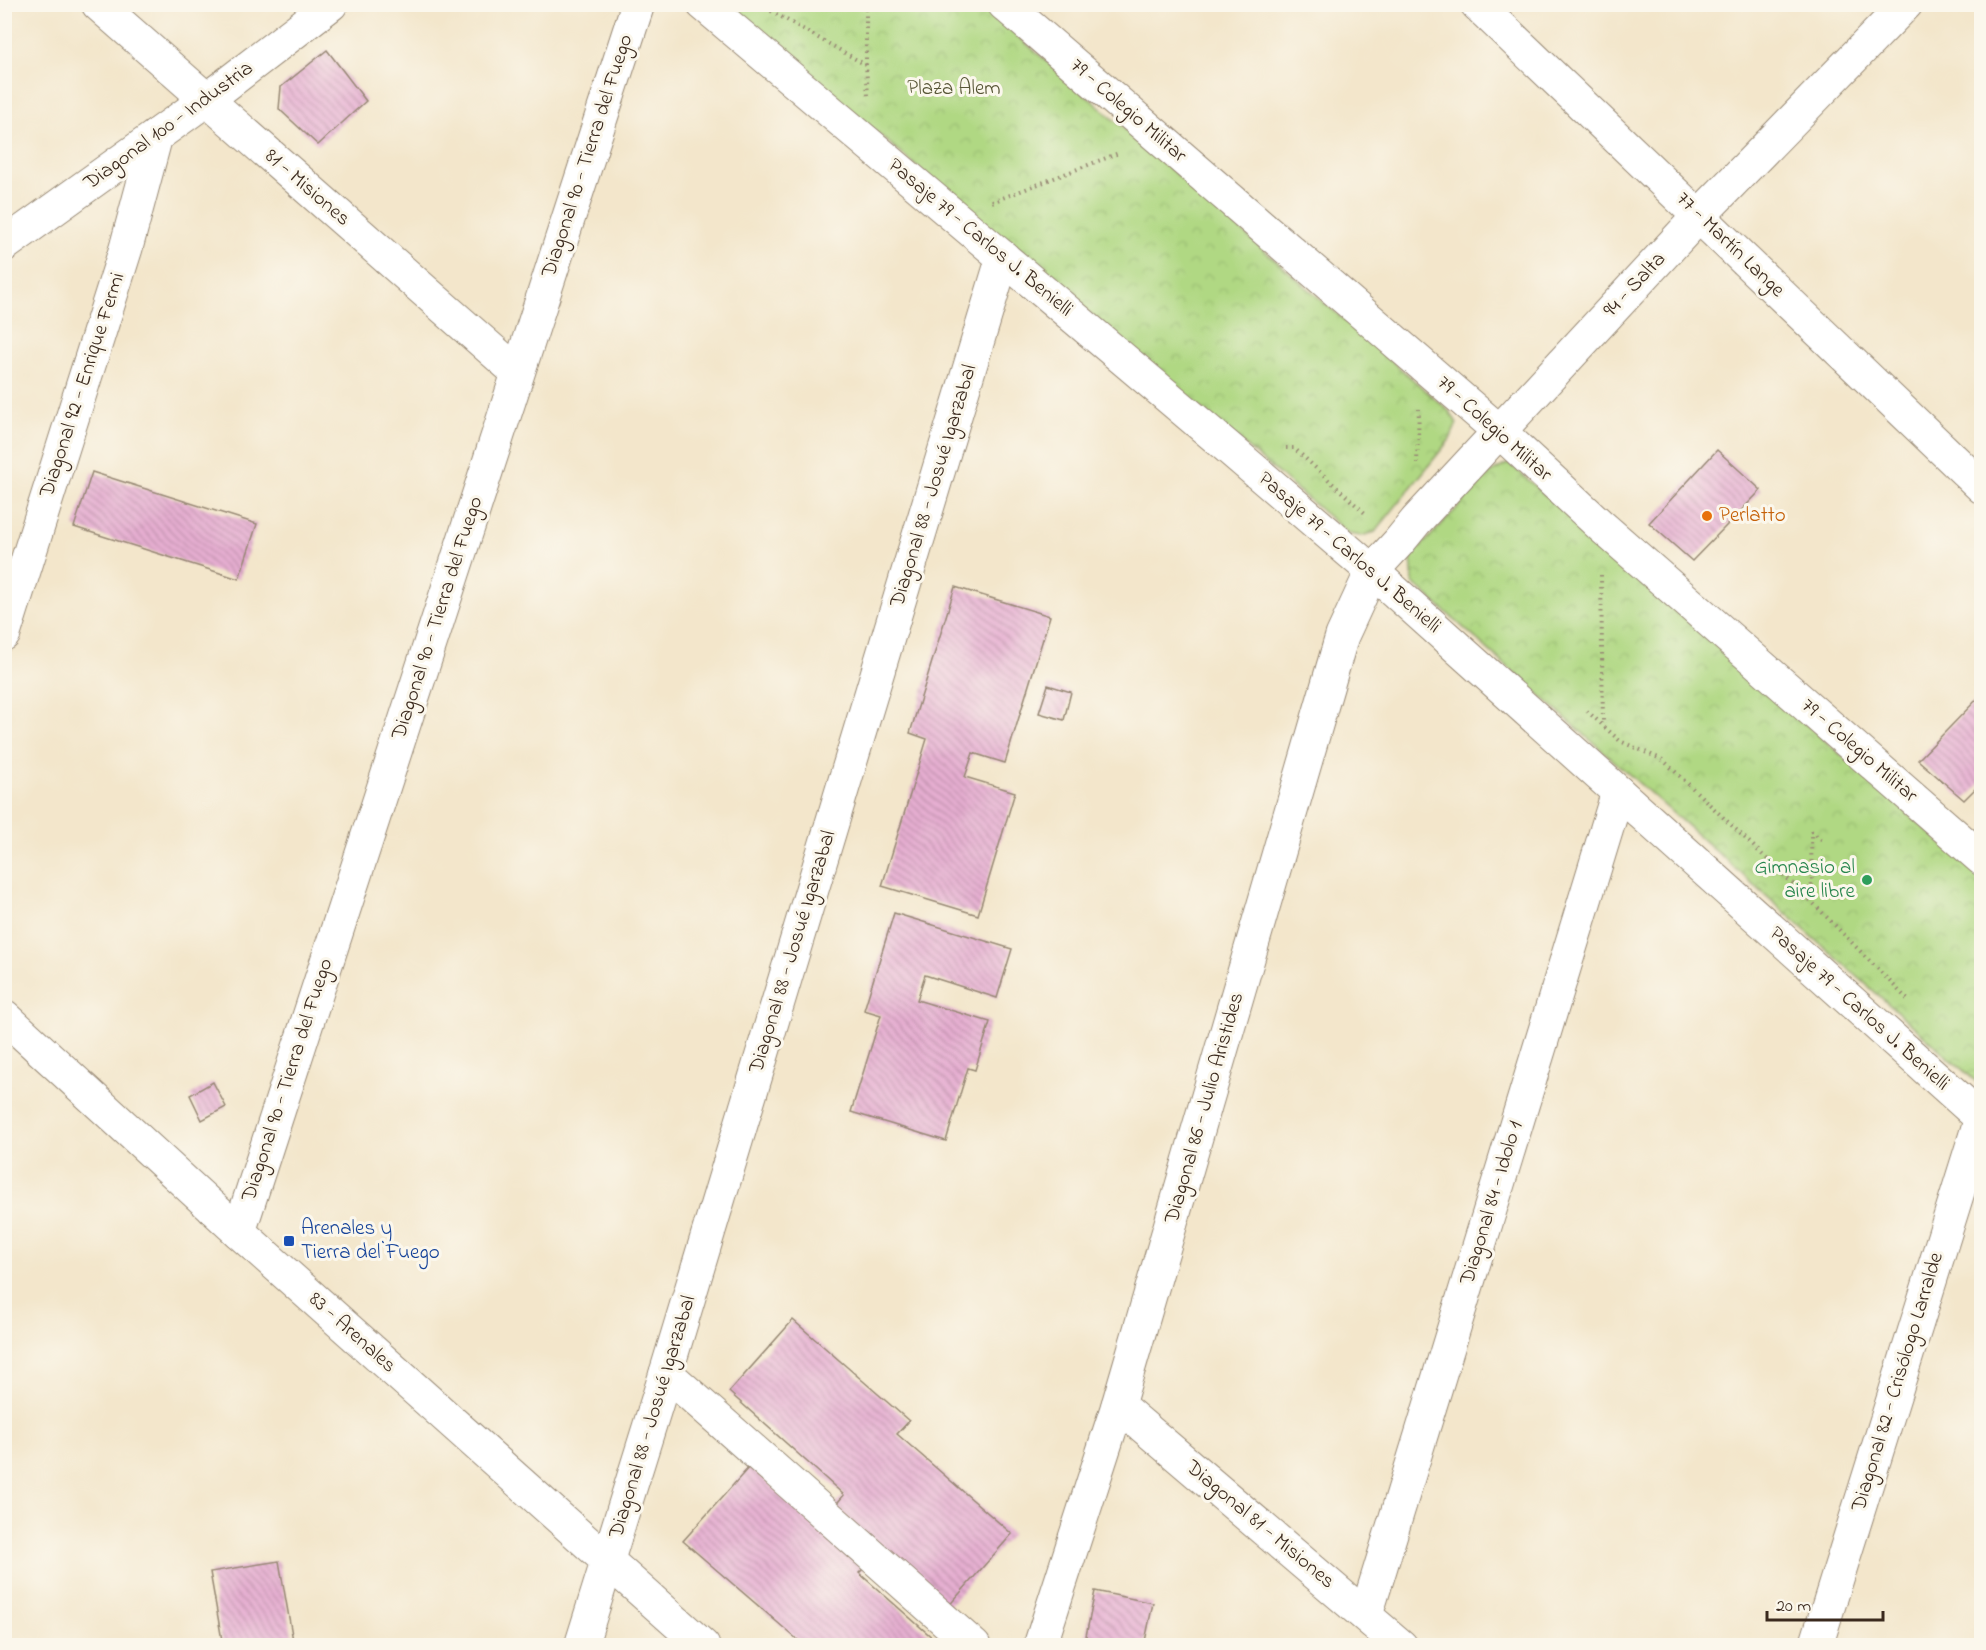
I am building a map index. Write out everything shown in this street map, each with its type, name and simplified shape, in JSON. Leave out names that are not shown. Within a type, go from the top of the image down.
[{"type":"street","name":"81 - Misiones","points":[[98,4],[518,372]]},
{"type":"street","name":"Diagonal 100 - Industria","points":[[4,244],[206,100],[331,4]]},
{"type":"street","name":"Diagonal 90 - Tierra del Fuego","points":[[239,1232],[638,4]]},
{"type":"street","name":"Pasaje 79 - Carlos J. Benielli","points":[[703,4],[1372,571],[1981,1119]]},
{"type":"street","name":"79 - Colegio Militar","points":[[1004,4],[1499,430],[1600,525],[1982,859]]},
{"type":"street","name":"77 - Martín Lange","points":[[1477,4],[1982,487]]},
{"type":"street","name":"94 - Salta","points":[[1372,571],[1499,430],[1699,216],[1906,4]]},
{"type":"street","name":"Diagonal 92 - Enrique Fermi","points":[[4,633],[126,248],[156,136]]},
{"type":"street","name":"Diagonal 88 - Josué Igarzabal","points":[[581,1646],[609,1561],[1003,257]]},
{"type":"street","name":"Diagonal 86 - Julio Aristides","points":[[1040,1646],[1118,1404],[1342,636],[1372,571]]},
{"type":"street","name":"Diagonal 84 - Idolo 1","points":[[1366,1615],[1618,792]]},
{"type":"street","name":"83 - Arenales","points":[[4,1016],[239,1232],[703,1646]]},
{"type":"street","name":"Diagonal 82 - Crisólogo Larralde","points":[[1816,1646],[1981,1119]]},
{"type":"street","points":[[666,1373],[974,1646]]},
{"type":"street","name":"Diagonal 81 - Misiones","points":[[1118,1404],[1401,1646]]},
{"type":"path","points":[[866,4],[866,66],[873,147]]},
{"type":"path","points":[[770,10],[866,66]]},
{"type":"path","points":[[955,217],[1159,137]]},
{"type":"path","points":[[1417,465],[1420,363]]},
{"type":"path","points":[[1600,525],[1603,724],[1620,741],[1663,760],[1812,902],[1911,1003]]},
{"type":"path","points":[[1812,902],[1811,830],[1826,842]]},
{"type":"green space","name":"Plaza Alem","points":[[727,5],[982,5],[1449,411],[1457,423],[1450,439],[1375,532],[1361,536],[1349,534]]},
{"type":"green space","points":[[1509,463],[1981,878],[1981,1086],[1413,583],[1411,557],[1490,473]]},
{"type":"building","points":[[327,50],[366,101],[318,145],[279,109],[281,87]]},
{"type":"building","points":[[1717,450],[1761,490],[1692,561],[1649,523]]},
{"type":"building","points":[[92,472],[257,524],[239,579],[74,527]]},
{"type":"building","points":[[955,587],[1050,616],[1005,763],[973,753],[965,777],[1015,792],[978,915],[882,886],[927,739],[910,733]]},
{"type":"building","points":[[1048,685],[1071,692],[1064,720],[1039,713]]},
{"type":"building","points":[[1982,694],[1982,782],[1964,800],[1918,760]]},
{"type":"building","points":[[894,913],[1012,949],[997,998],[925,975],[917,1000],[990,1022],[975,1070],[968,1068],[946,1141],[851,1112],[881,1015],[864,1010]]},
{"type":"building","points":[[213,1082],[226,1107],[202,1120],[190,1095]]},
{"type":"building","points":[[793,1320],[909,1421],[897,1434],[1012,1534],[946,1609],[832,1509],[844,1495],[729,1392]]},
{"type":"building","points":[[750,1466],[864,1568],[859,1573],[935,1640],[931,1646],[795,1646],[799,1641],[683,1541]]},
{"type":"building","points":[[279,1561],[294,1646],[223,1646],[210,1572]]},
{"type":"building","points":[[1095,1591],[1153,1603],[1144,1646],[1084,1646]]},
{"type":"place","name":"Perlatto","points":[[1707,516]]},
{"type":"place","name":"Gimnasio al aire libre","points":[[1867,880]]},
{"type":"place","name":"Arenales y Tierra del Fuego","points":[[289,1241]]}]
